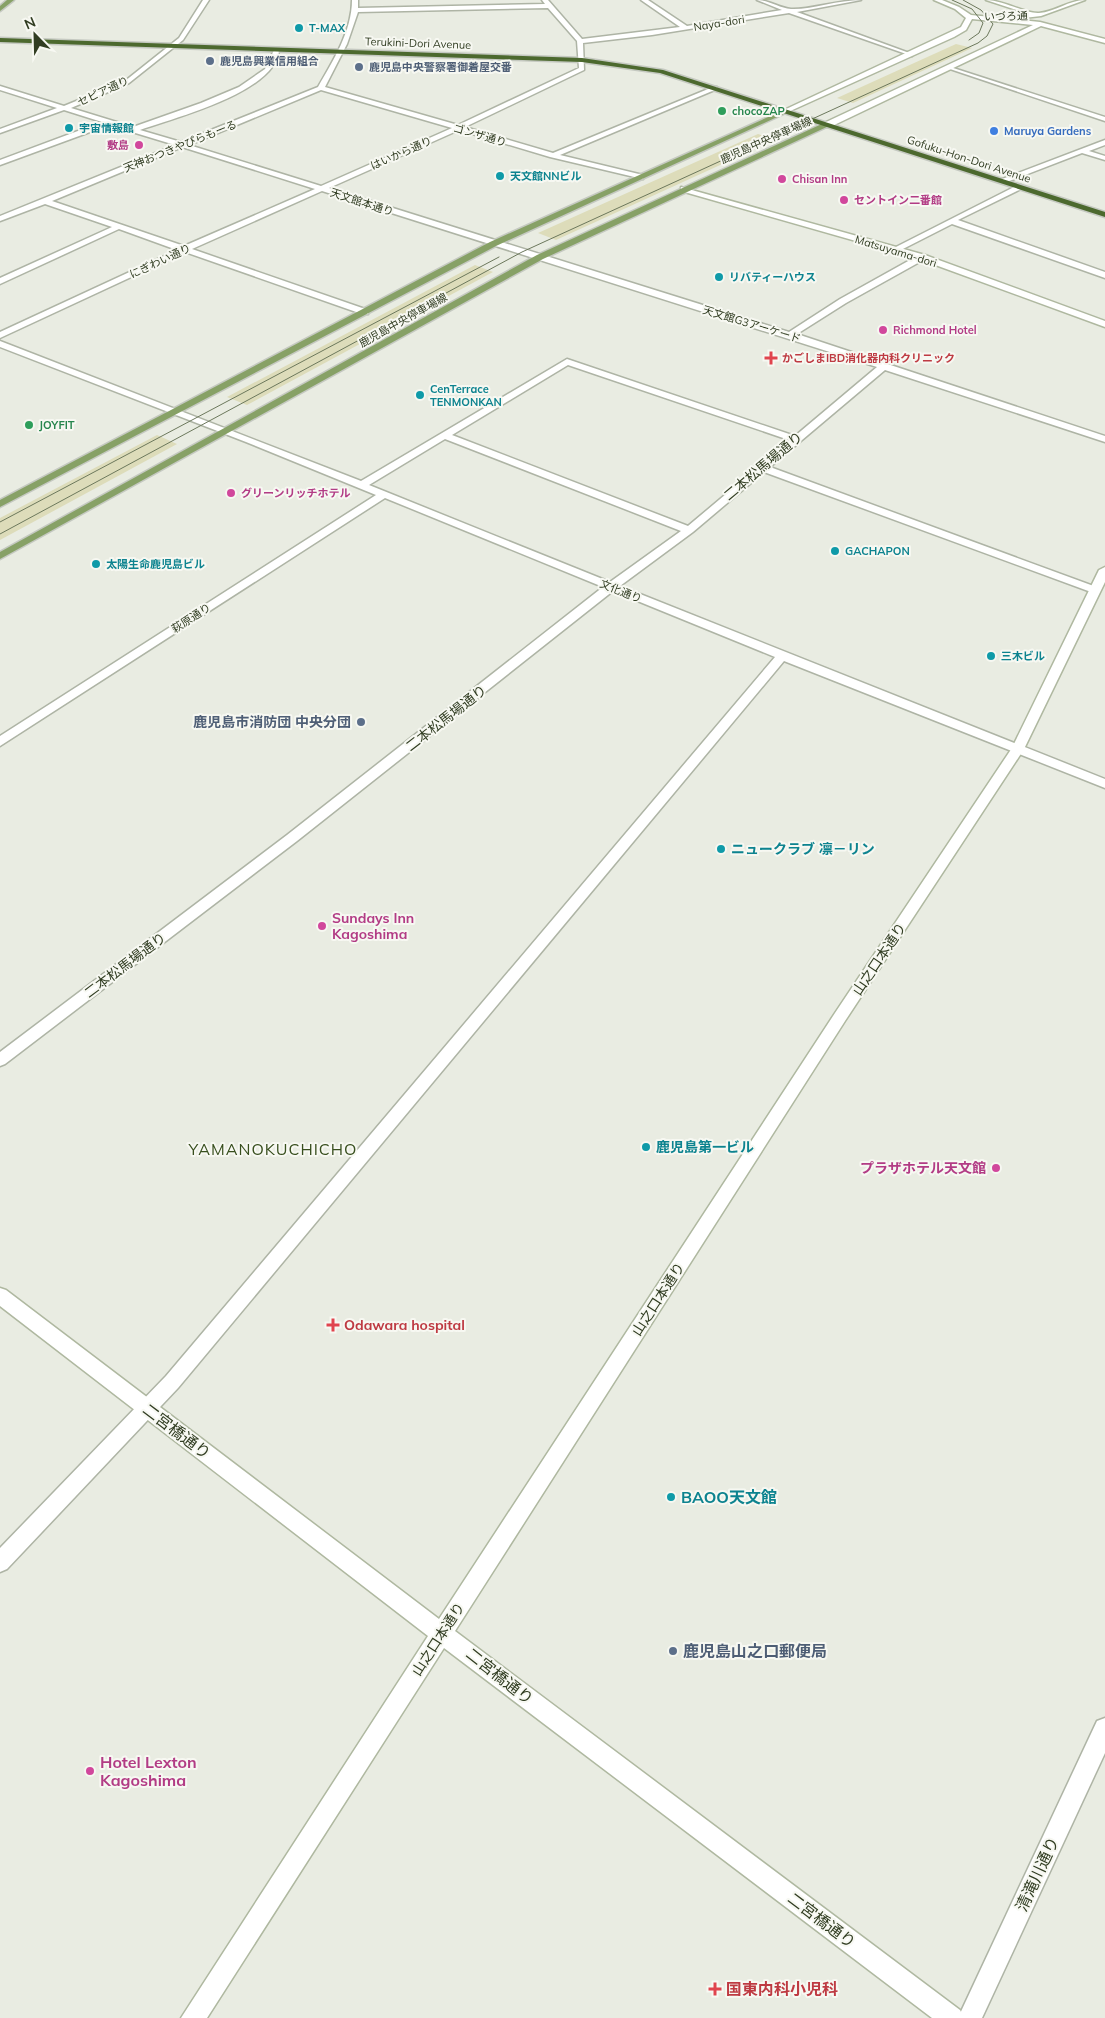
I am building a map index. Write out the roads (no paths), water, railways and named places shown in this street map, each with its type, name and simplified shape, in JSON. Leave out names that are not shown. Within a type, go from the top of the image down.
[{"type":"highway","name":"Terukini-Dori Avenue","points":[[0,40],[582,60],[661,71],[827,124]]},
{"type":"highway","name":"Gofuku-Hon-Dori Avenue","points":[[827,124],[1105,215]]},
{"type":"main road","points":[[0,9],[11,0]]},
{"type":"main road","name":"鹿児島中央停車場線","points":[[0,504],[492,244],[786,111]]},
{"type":"main road","name":"鹿児島中央停車場線","points":[[0,556],[540,257],[827,124]]},
{"type":"street","name":"セピア通り","points":[[0,131],[64,108],[127,82],[181,39],[206,0]]},
{"type":"street","points":[[321,88],[338,59],[357,10],[355,0]]},
{"type":"street","points":[[545,0],[580,41],[582,60]]},
{"type":"street","points":[[644,0],[686,28]]},
{"type":"street","points":[[760,0],[910,55]]},
{"type":"street","name":"Naya-dori","points":[[580,41],[686,28],[858,0]]},
{"type":"street","points":[[936,0],[957,8],[969,17],[1040,24],[1105,41]]},
{"type":"street","points":[[989,0],[1039,16],[1082,0]]},
{"type":"street","points":[[357,10],[551,6]]},
{"type":"street","name":"いづろ通","points":[[786,111],[963,30],[968,24],[969,17],[1039,16],[1040,24],[827,124]]},
{"type":"street","points":[[132,130],[229,94],[248,84],[266,70],[277,49]]},
{"type":"street","name":"はいから通り","points":[[320,188],[458,128],[582,69],[582,60]]},
{"type":"street","points":[[949,67],[1105,119]]},
{"type":"street","name":"天文館本通り","points":[[0,88],[492,244],[540,257]]},
{"type":"street","name":"ゴンザ通り","points":[[321,88],[553,155],[640,177]]},
{"type":"street","name":"天神おつきやぴらもーる","points":[[0,219],[183,146],[321,88]]},
{"type":"street","points":[[553,155],[715,88]]},
{"type":"street","points":[[0,163],[107,122]]},
{"type":"street","points":[[1001,181],[1105,142]]},
{"type":"street","points":[[1082,150],[1105,158]]},
{"type":"street","points":[[894,250],[1018,187]]},
{"type":"street","name":"にぎわい通り","points":[[0,335],[320,188]]},
{"type":"street","name":"Matsuyama-dori","points":[[684,189],[922,257],[1105,324]]},
{"type":"street","points":[[45,201],[365,312]]},
{"type":"street","points":[[952,221],[1105,275]]},
{"type":"street","points":[[0,281],[118,227]]},
{"type":"street","name":"天文館G3アーケード","points":[[540,257],[790,335],[1105,440]]},
{"type":"street","points":[[790,335],[843,300],[922,257]]},
{"type":"street","name":"文化通り","points":[[0,344],[226,431],[782,656],[1105,784]]},
{"type":"street","points":[[360,486],[567,362],[795,439]]},
{"type":"street","name":"二本松馬場通り","points":[[0,1060],[292,838],[611,587],[689,530],[761,467],[884,366]]},
{"type":"street","points":[[445,436],[689,530]]},
{"type":"street","points":[[761,467],[1095,590]]},
{"type":"street","name":"萩原通り","points":[[0,742],[382,495]]},
{"type":"street","name":"山之口本通り","points":[[194,2018],[840,1017],[1018,749],[1105,570]]},
{"type":"street","points":[[0,1562],[172,1382],[782,656]]},
{"type":"street","name":"二宮橋通り","points":[[0,1296],[952,2018]]},
{"type":"street","name":"清滝川通り","points":[[970,2018],[1105,1729]]},
{"type":"tram line","points":[[952,0],[972,9],[983,23],[979,33],[969,40]]},
{"type":"tram line","points":[[0,534],[522,252],[978,43],[987,36],[993,24],[981,10],[963,0]]},
{"type":"tram line","points":[[0,522],[499,257]]},
{"type":"place","name":"T-MAX","points":[[299,28]]},
{"type":"place","name":"鹿児島興業信用組合","points":[[210,61]]},
{"type":"place","name":"鹿児島中央警察署御着屋交番","points":[[359,67]]},
{"type":"place","name":"chocoZAP","points":[[722,111]]},
{"type":"place","name":"宇宙情報館","points":[[69,128]]},
{"type":"place","name":"Maruya Gardens","points":[[994,131]]},
{"type":"place","name":"敷島","points":[[139,145]]},
{"type":"place","name":"天文館NNビル","points":[[500,176]]},
{"type":"place","name":"Chisan Inn","points":[[782,179]]},
{"type":"place","name":"セントイン二番館","points":[[844,200]]},
{"type":"place","name":"リバティーハウス","points":[[719,277]]},
{"type":"place","name":"Richmond Hotel","points":[[883,330]]},
{"type":"place","name":"かごしまIBD消化器内科クリニック","points":[[771,358]]},
{"type":"place","name":"CenTerrace TENMONKAN","points":[[420,395]]},
{"type":"place","name":"JOYFIT","points":[[29,425]]},
{"type":"place","name":"グリーンリッチホテル","points":[[231,493]]},
{"type":"place","name":"GACHAPON","points":[[835,551]]},
{"type":"place","name":"太陽生命鹿児島ビル","points":[[96,564]]},
{"type":"place","name":"三木ビル","points":[[991,656]]},
{"type":"place","name":"鹿児島市消防団 中央分団","points":[[361,722]]},
{"type":"place","name":"ニュークラブ 凛－リン","points":[[721,849]]},
{"type":"place","name":"Sundays Inn Kagoshima","points":[[322,926]]},
{"type":"place","name":"鹿児島第一ビル","points":[[646,1147]]},
{"type":"place","name":"プラザホテル天文館","points":[[996,1168]]},
{"type":"place","name":"Odawara hospital","points":[[333,1325]]},
{"type":"place","name":"BAOO天文館","points":[[671,1497]]},
{"type":"place","name":"鹿児島山之口郵便局","points":[[673,1651]]},
{"type":"place","name":"Hotel Lexton Kagoshima","points":[[90,1771]]},
{"type":"place","name":"国東内科小児科","points":[[715,1989]]},
{"type":"district","name":"YAMANOKUCHICHO","points":[[273,1149]]}]
